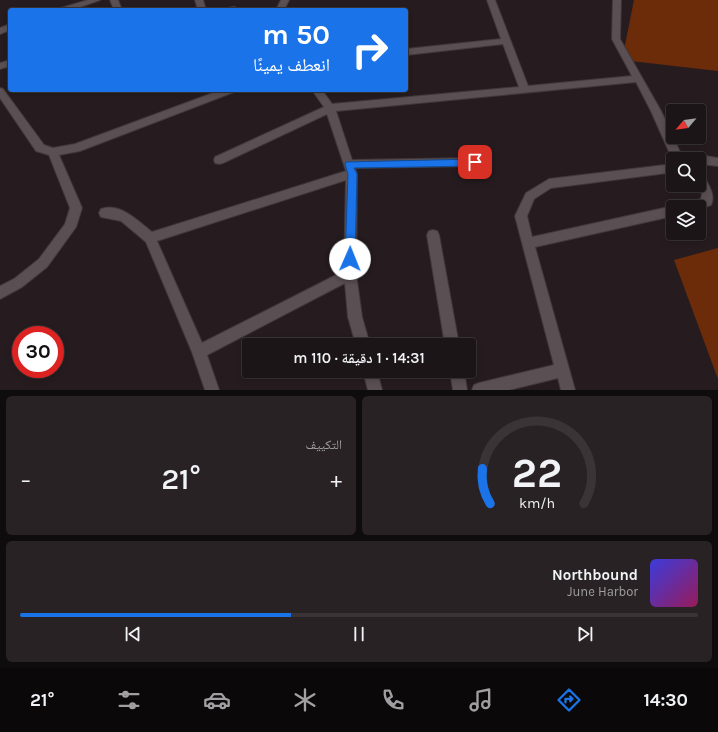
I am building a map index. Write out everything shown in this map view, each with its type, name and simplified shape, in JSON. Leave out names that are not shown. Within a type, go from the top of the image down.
[{"type":"street","points":[[70,8],[96,0]]},
{"type":"street","points":[[491,0],[525,90]]},
{"type":"street","points":[[617,0],[616,39],[656,111],[672,152]]},
{"type":"street","points":[[408,52],[506,41]]},
{"type":"street","points":[[219,160],[330,108],[638,79]]},
{"type":"street","points":[[0,91],[40,148],[53,152],[76,148],[225,92]]},
{"type":"street","points":[[318,92],[330,108],[351,169],[350,274],[355,317],[361,338]]},
{"type":"street","points":[[0,293],[18,283],[43,263],[70,227],[76,208],[53,152]]},
{"type":"street","points":[[706,161],[718,162]]},
{"type":"street","points":[[150,238],[351,169],[475,162]]},
{"type":"street","points":[[568,390],[521,216],[530,196],[549,184],[666,169]]},
{"type":"street","points":[[706,192],[706,202]]},
{"type":"street","points":[[105,213],[124,216],[150,238],[199,352],[212,390]]},
{"type":"street","points":[[528,243],[666,213]]},
{"type":"street","points":[[433,235],[451,338]]},
{"type":"street","points":[[199,352],[350,274]]},
{"type":"street","points":[[479,390],[563,370]]},
{"type":"street","points":[[372,378],[375,390]]},
{"type":"street","points":[[458,378],[460,390]]},
{"type":"shaded area","points":[[634,0],[718,0],[718,71],[622,60]]},
{"type":"shaded area","points":[[718,248],[718,379],[674,260]]},
{"type":"route","points":[[350,259],[352,174],[349,164],[475,162]]}]
